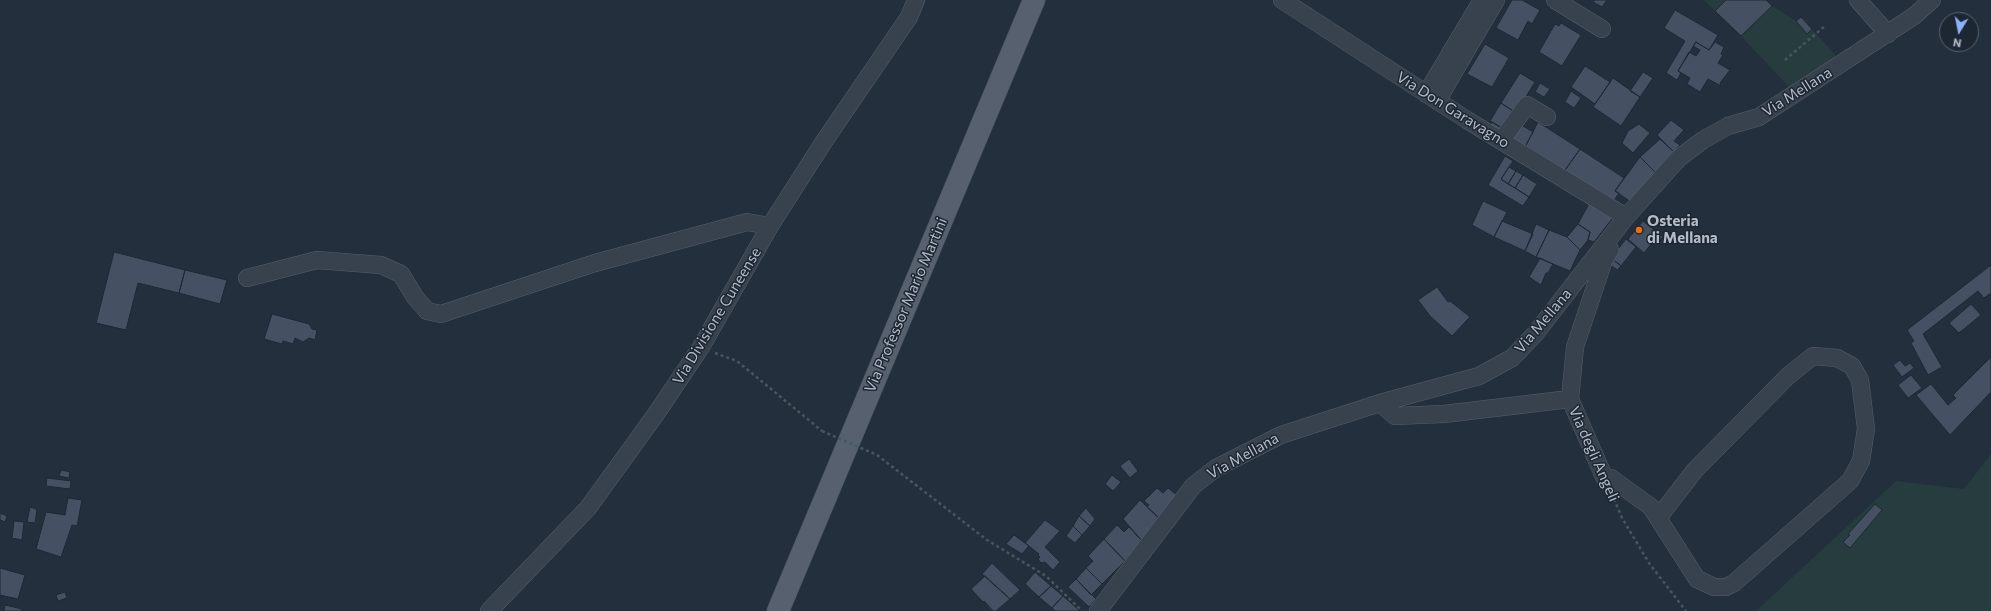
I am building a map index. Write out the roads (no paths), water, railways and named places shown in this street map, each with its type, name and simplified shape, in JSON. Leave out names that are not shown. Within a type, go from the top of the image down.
[{"type":"main road","name":"Via Professor Mario Martini","points":[[778,611],[1034,0]]},
{"type":"street","name":"Via Divisione Cuneense","points":[[490,611],[588,508],[614,474],[701,347],[770,226],[823,143],[909,18],[916,0]]},
{"type":"street","name":"Via Don Garavagno","points":[[1282,0],[1432,98],[1626,217]]},
{"type":"street","points":[[1432,98],[1482,0]]},
{"type":"street","points":[[1432,98],[1496,0]]},
{"type":"street","points":[[1555,0],[1602,29]]},
{"type":"street","points":[[1858,0],[1888,34]]},
{"type":"street","name":"Via Mellana","points":[[1098,611],[1192,486],[1216,468],[1282,434],[1380,402],[1478,376],[1512,358],[1535,334],[1626,217],[1679,158],[1703,140],[1728,126],[1759,117],[1888,34],[1914,16],[1932,0]]},
{"type":"street","points":[[1501,141],[1527,105],[1547,117]]},
{"type":"street","name":"Via degli Angeli","points":[[1626,217],[1627,226],[1604,260],[1588,302],[1575,347],[1570,399],[1605,479],[1611,478],[1651,507],[1658,518]]},
{"type":"street","points":[[247,278],[317,260],[381,265],[401,274],[415,297],[427,311],[442,314],[595,263],[747,222],[770,226]]},
{"type":"street","points":[[1814,356],[1837,358],[1852,366],[1860,380],[1866,429],[1861,461],[1850,481],[1734,583],[1726,587],[1714,587],[1697,579],[1658,518],[1695,470],[1788,376],[1814,356]]},
{"type":"street","points":[[1380,402],[1395,416],[1444,414],[1570,399]]},
{"type":"place","name":"Osteria di Mellana","points":[[1639,230]]}]
